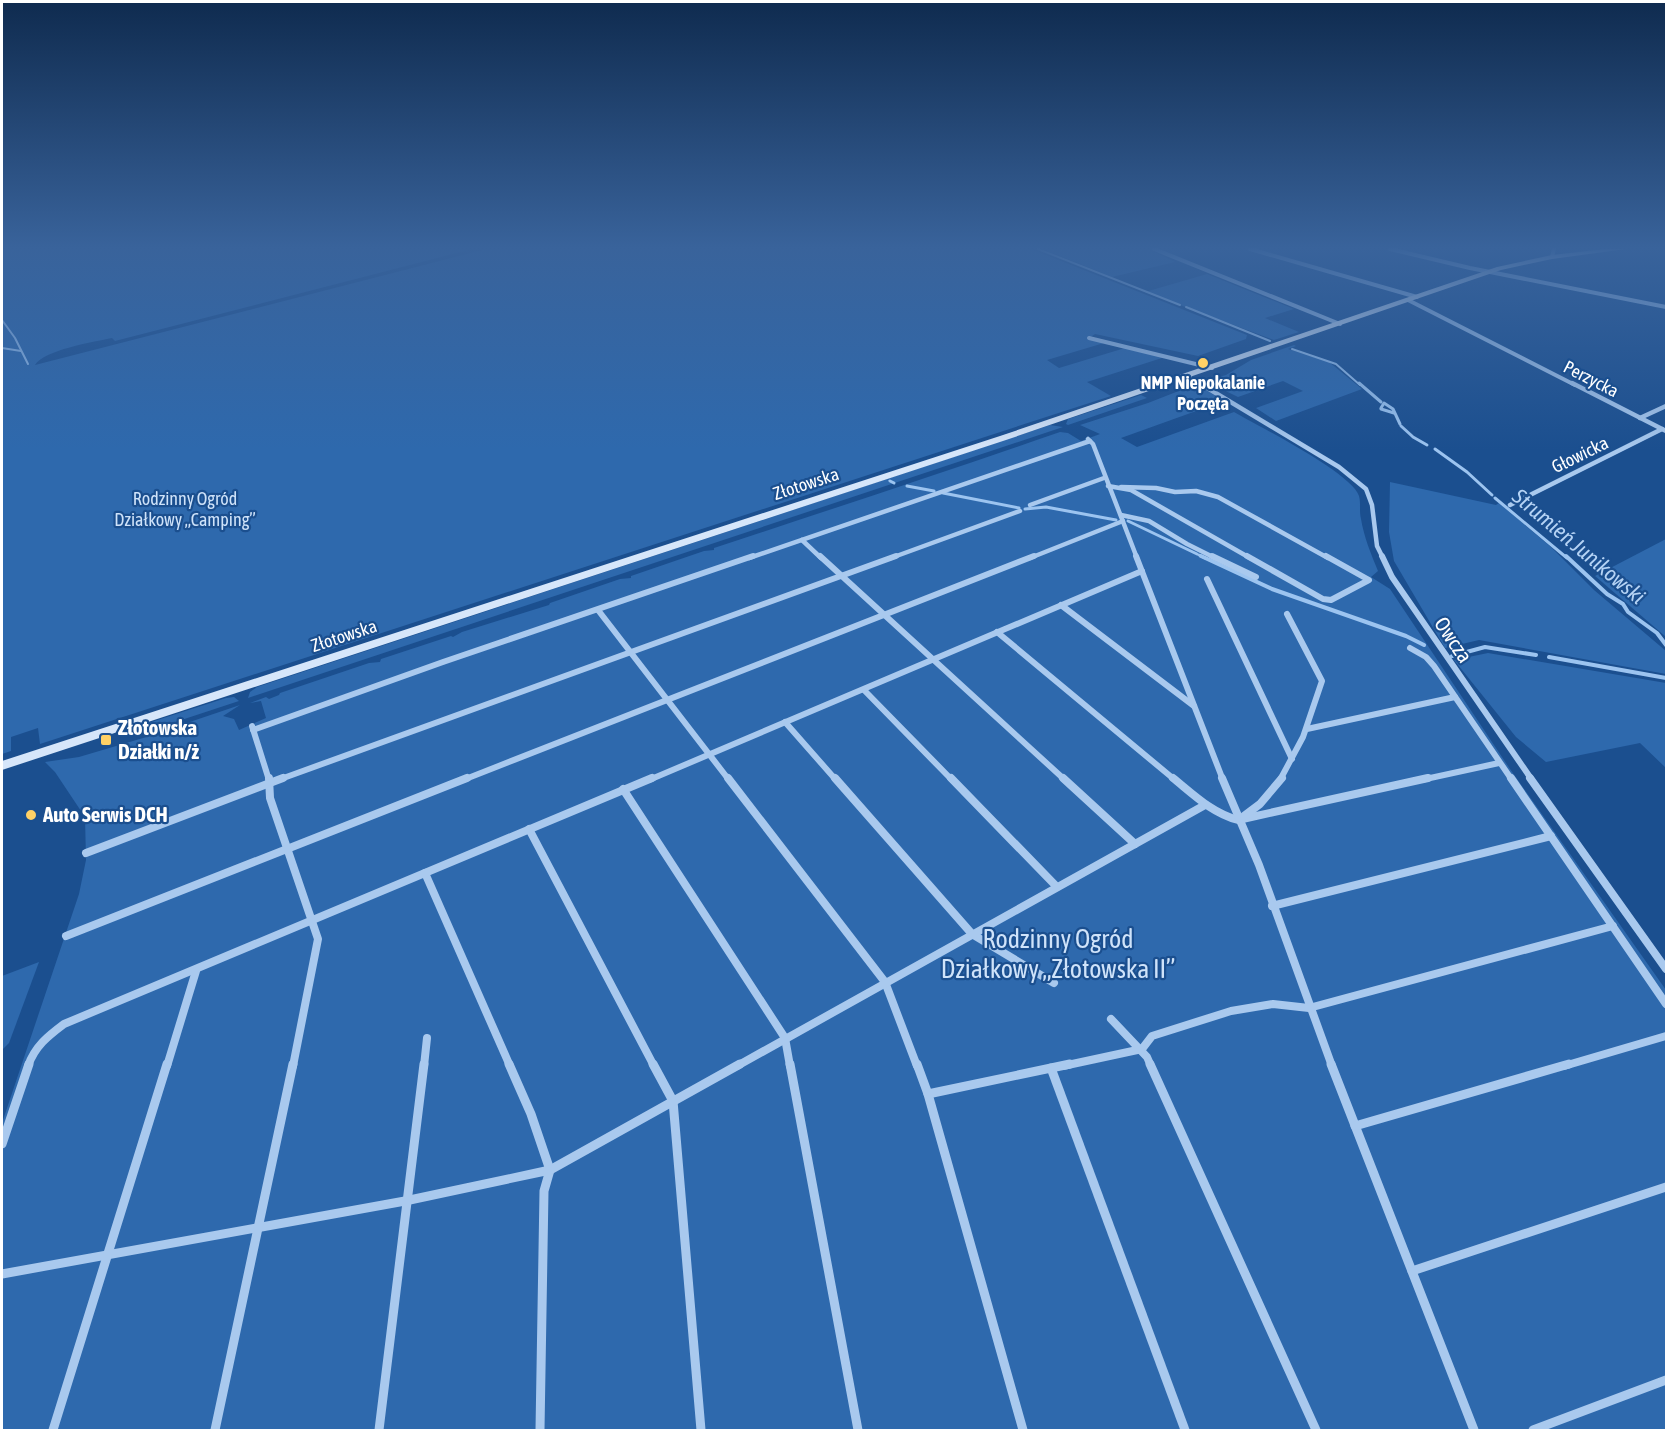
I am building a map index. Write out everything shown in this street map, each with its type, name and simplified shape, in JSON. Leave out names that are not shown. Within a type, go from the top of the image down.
[{"type":"street","points":[[1319,316],[1340,324]]},
{"type":"street","name":"Złotowska","points":[[2,766],[980,446],[1363,316]]},
{"type":"street","name":"Perzycka","points":[[1439,316],[1664,430]]},
{"type":"street","points":[[1089,338],[1212,368]]},
{"type":"street","name":"Owcza","points":[[1187,376],[1328,460],[1366,489],[1372,504],[1377,546],[1392,577],[1480,709],[1666,969]]},
{"type":"street","points":[[1640,418],[1666,406]]},
{"type":"street","name":"Głowicka","points":[[1510,504],[1664,430]]},
{"type":"street","points":[[215,1431],[318,939],[270,798],[270,783],[252,728],[1089,440],[1122,518],[1238,820],[1259,865],[1309,1008],[1474,1431]]},
{"type":"street","points":[[1030,505],[1106,482],[1131,490],[1323,599],[1331,600],[1369,580],[1376,580]]},
{"type":"street","points":[[1121,487],[1156,488],[1175,492],[1196,491],[1218,497],[1369,580]]},
{"type":"street","points":[[86,853],[270,783],[1020,511]]},
{"type":"street","points":[[66,936],[884,615],[1122,518],[1149,521],[1187,544],[1256,577]]},
{"type":"street","points":[[802,540],[1135,844]]},
{"type":"street","points":[[2,1144],[33,1053],[44,1039],[64,1024],[196,971],[1142,571]]},
{"type":"street","points":[[1207,579],[1292,759]]},
{"type":"street","points":[[1060,605],[1194,706]]},
{"type":"street","points":[[598,610],[885,982],[928,1094],[1023,1431]]},
{"type":"street","points":[[1238,820],[1254,810],[1288,772],[1307,729],[1322,681],[1287,614]]},
{"type":"street","points":[[997,632],[1205,805],[1223,816],[1238,820],[1499,763]]},
{"type":"street","points":[[1410,648],[1426,657],[1434,666],[1666,1004]]},
{"type":"street","points":[[864,690],[1057,887]]},
{"type":"street","points":[[1307,729],[1455,697]]},
{"type":"street","points":[[785,722],[972,934],[1054,983]]},
{"type":"street","points":[[623,789],[785,1038],[858,1431]]},
{"type":"street","points":[[2,1274],[405,1201],[550,1170],[1205,805]]},
{"type":"street","points":[[529,829],[674,1101],[702,1431]]},
{"type":"street","points":[[1272,906],[1551,836]]},
{"type":"street","points":[[425,873],[531,1114],[550,1170],[544,1191],[540,1431]]},
{"type":"street","points":[[928,1094],[1142,1049],[1152,1036],[1231,1011],[1273,1004],[1309,1008],[1613,926]]},
{"type":"street","points":[[53,1431],[196,971]]},
{"type":"street","points":[[1112,1019],[1142,1049],[1316,1431]]},
{"type":"street","points":[[1355,1125],[1666,1036]]},
{"type":"street","points":[[379,1431],[405,1201],[427,1038]]},
{"type":"street","points":[[1051,1068],[1185,1431]]},
{"type":"street","points":[[1412,1271],[1666,1187]]},
{"type":"street","points":[[1533,1431],[1666,1380]]},
{"type":"green space","name":"Rodzinny Ogród Działkowy „Camping”","points":[[2,316],[213,316],[115,341],[112,338],[70,347],[48,355],[35,365],[226,316],[1199,316],[1247,335],[1246,339],[1198,356],[1095,334],[1088,339],[1104,343],[1047,360],[1059,368],[1125,348],[1165,357],[1087,382],[1111,396],[40,744],[38,728],[11,737],[11,751],[2,754]]},
{"type":"green space","points":[[1209,316],[1272,316],[1265,318],[1299,332],[1274,340]]},
{"type":"green space","points":[[1296,346],[1288,349],[1329,362],[1362,389],[1276,421],[1256,408],[1303,391],[1283,381],[1238,397],[1205,381],[1226,375],[1251,360]]},
{"type":"green space","name":"Rodzinny Ogród Działkowy „Złotowska II”","points":[[1198,385],[1224,401],[1121,438],[1137,447],[1234,412],[1323,463],[1353,486],[1359,496],[1364,532],[1378,571],[1371,577],[1390,589],[1510,769],[1666,990],[1666,1430],[2,1430],[2,1123],[79,894],[86,860],[85,817],[55,772],[45,762],[79,757],[163,734],[174,730],[175,727],[240,705],[223,716],[234,719],[239,730],[266,718],[261,701],[250,703],[266,697],[269,699],[280,693],[369,663],[380,662],[381,659],[549,605],[620,579],[631,578],[631,576],[704,551],[714,550],[714,548],[1060,432],[1068,433],[1081,441],[1100,434],[1080,425]]},
{"type":"green space","points":[[1141,395],[1147,398],[1066,424],[1068,419]]},
{"type":"green space","points":[[1050,425],[1063,427],[248,698],[250,692],[257,687]]},
{"type":"green space","points":[[1390,482],[1496,505],[1499,503],[1551,547],[1594,590],[1666,651],[1666,674],[1479,640],[1445,648],[1394,561],[1389,532]]},
{"type":"green space","points":[[1666,539],[1666,637],[1595,576]]},
{"type":"green space","points":[[1488,653],[1666,683],[1666,768],[1640,743],[1546,762],[1516,737],[1454,660]]},
{"type":"green space","points":[[234,697],[239,701],[143,731],[142,725]]},
{"type":"green space","points":[[39,962],[9,1043],[2,1050],[2,976]]},
{"type":"waterway","name":"Strumień Junikowski","points":[[1208,316],[1270,341]]},
{"type":"waterway","points":[[2,320],[15,338],[28,364]]},
{"type":"waterway","points":[[2,348],[21,351]]},
{"type":"waterway","name":"Strumień Junikowski","points":[[1292,349],[1336,364],[1360,385]]},
{"type":"waterway","name":"Strumień Junikowski","points":[[1359,383],[1381,402]]},
{"type":"waterway","name":"Strumień Junikowski","points":[[1381,408],[1384,403],[1393,409],[1400,424]]},
{"type":"waterway","name":"Strumień Junikowski","points":[[1381,409],[1394,413]]},
{"type":"waterway","name":"Strumień Junikowski","points":[[1401,426],[1412,436]]},
{"type":"waterway","name":"Strumień Junikowski","points":[[1413,437],[1427,445]]},
{"type":"waterway","name":"Strumień Junikowski","points":[[1435,449],[1467,472],[1492,495]]},
{"type":"waterway","points":[[890,481],[894,483]]},
{"type":"waterway","points":[[907,486],[934,491]]},
{"type":"waterway","points":[[943,493],[1019,508]]},
{"type":"waterway","name":"Strumień Junikowski","points":[[1495,498],[1567,558]]},
{"type":"waterway","points":[[1025,509],[1046,507],[1116,520]]},
{"type":"waterway","points":[[1128,521],[1197,554]]},
{"type":"waterway","points":[[1201,556],[1272,589],[1406,636],[1424,645]]},
{"type":"waterway","points":[[1201,556],[1205,558]]},
{"type":"waterway","name":"Strumień Junikowski","points":[[1566,556],[1607,594],[1623,604],[1628,612],[1657,633],[1666,645]]},
{"type":"waterway","points":[[1452,656],[1485,647],[1536,655]]},
{"type":"waterway","points":[[1549,657],[1666,678]]},
{"type":"place","name":"NMP Niepokalanie Poczęta","points":[[1203,363]]},
{"type":"place","name":"Złotowska Działki n/ż","points":[[106,740]]},
{"type":"place","name":"Auto Serwis DCH","points":[[31,815]]}]
